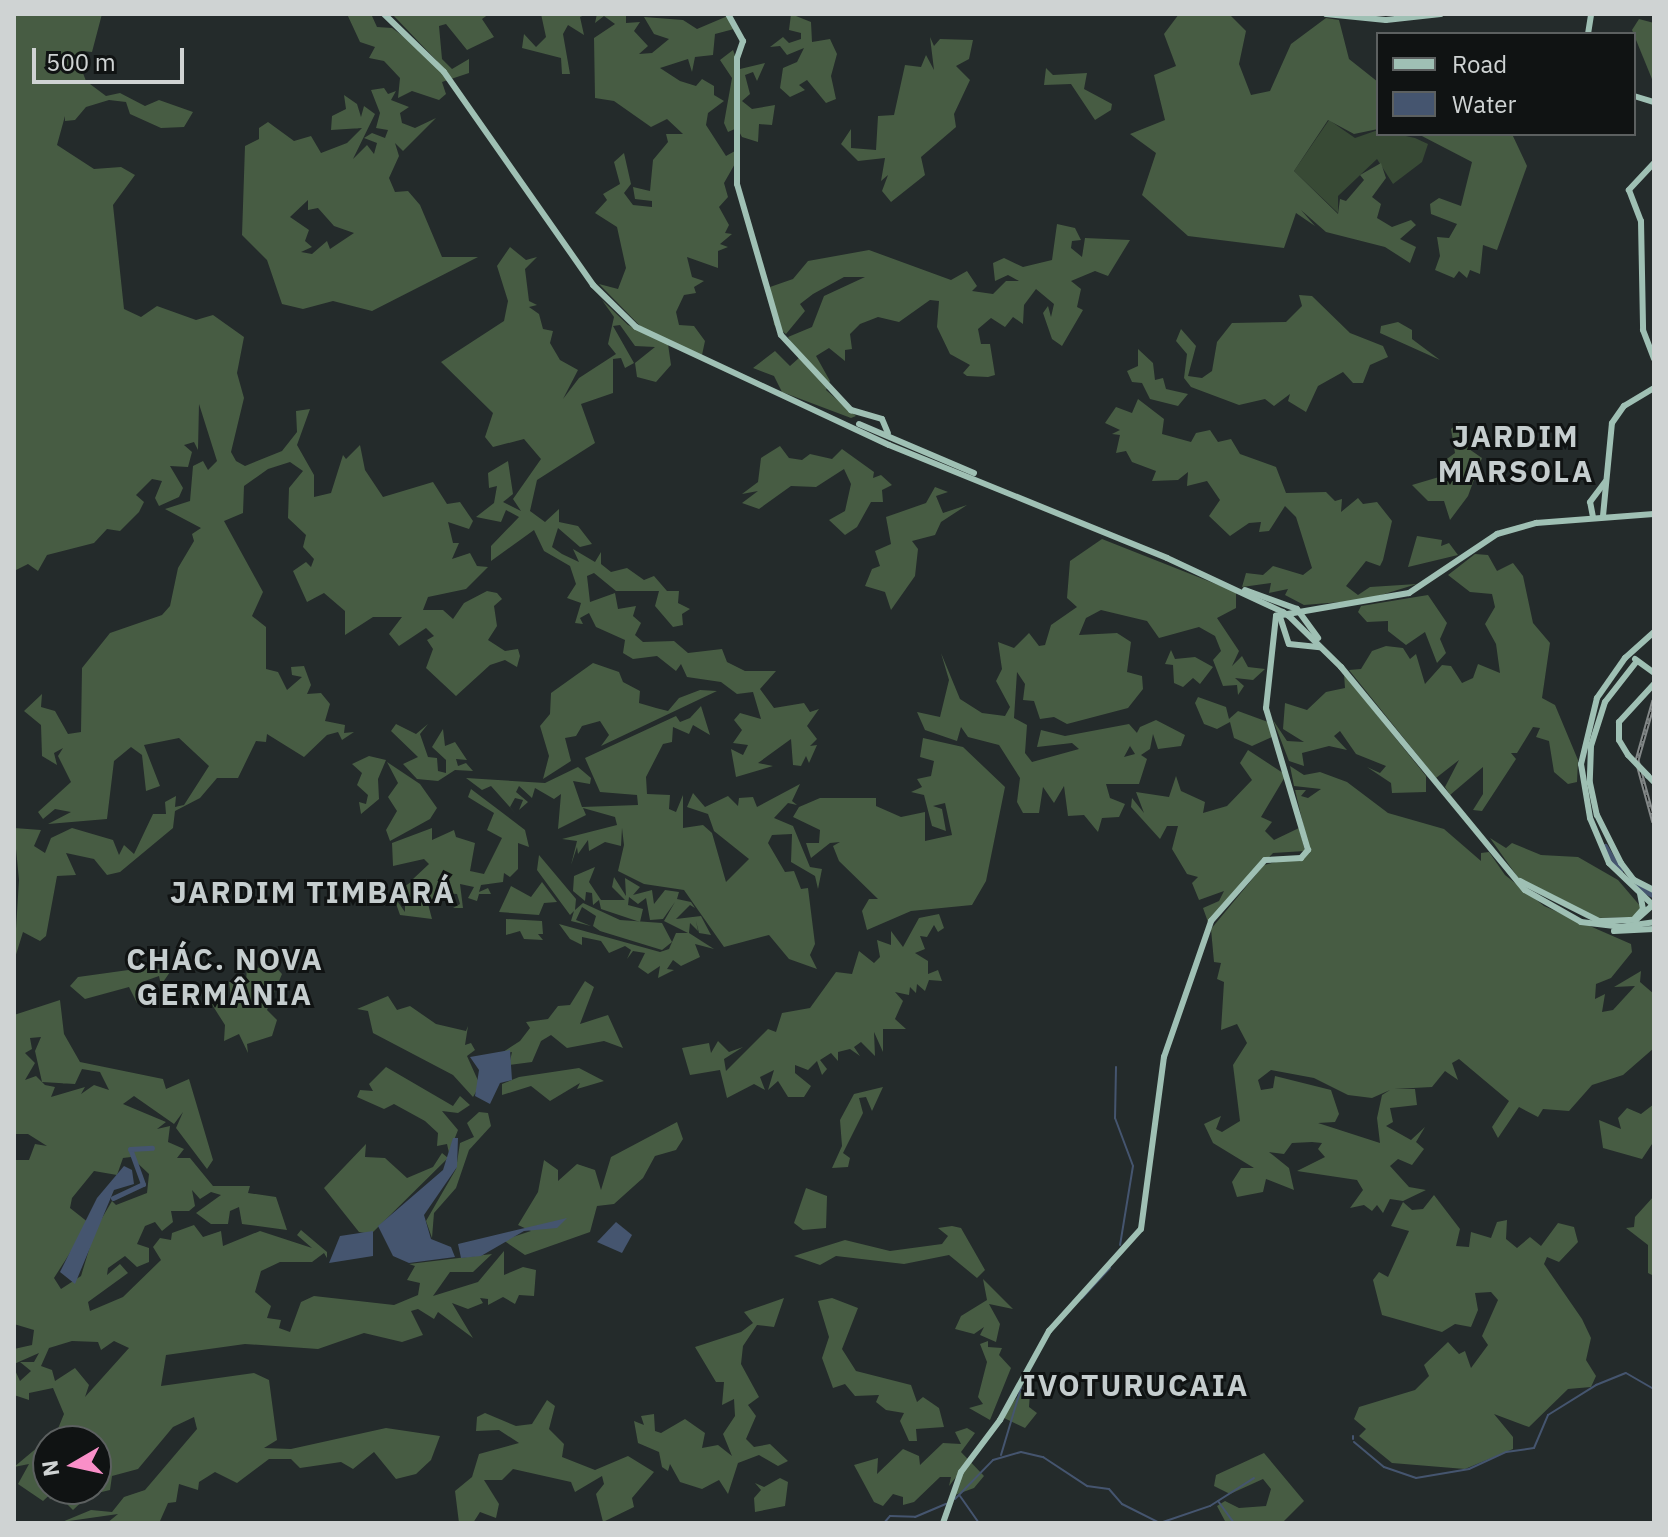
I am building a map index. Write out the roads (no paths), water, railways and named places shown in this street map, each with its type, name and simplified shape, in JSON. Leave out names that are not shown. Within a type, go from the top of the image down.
[{"type":"main road","points":[[384,14],[468,102],[614,308],[650,336],[844,420],[889,445],[1167,558]]},
{"type":"main road","points":[[728,14],[743,41],[737,58],[737,184],[781,335],[851,410],[884,429],[1236,589],[1305,624]]},
{"type":"main road","points":[[1326,14],[1386,20],[1441,14]]},
{"type":"main road","points":[[1654,163],[1635,182],[1629,194],[1641,221],[1644,339],[1654,359]]},
{"type":"main road","points":[[1603,515],[1602,488],[1612,423],[1624,406],[1642,400],[1654,388]]},
{"type":"main road","points":[[844,420],[884,429]]},
{"type":"main road","points":[[884,429],[889,445]]},
{"type":"main road","points":[[930,462],[942,462],[931,451]]},
{"type":"main road","points":[[1593,516],[1590,502],[1602,488]]},
{"type":"main road","points":[[943,1523],[961,1472],[1000,1420],[1049,1331],[1141,1229],[1164,1057],[1211,921],[1265,860],[1301,858],[1308,850],[1266,708],[1275,618],[1297,609],[1409,593],[1485,543],[1536,523],[1603,515],[1654,516]]},
{"type":"main road","points":[[1236,589],[1297,609],[1326,651],[1503,865],[1523,883],[1558,897],[1581,913],[1627,926],[1642,918],[1654,905],[1609,863],[1582,783],[1587,723],[1654,632]]},
{"type":"main road","points":[[1285,603],[1287,640],[1299,646],[1326,651]]},
{"type":"main road","points":[[1299,646],[1306,638],[1305,624],[1313,607]]},
{"type":"main road","points":[[1633,658],[1654,674]]},
{"type":"main road","points":[[1633,658],[1605,702],[1591,746],[1590,783],[1597,815],[1621,863],[1634,880],[1654,890]]},
{"type":"main road","points":[[1651,779],[1628,755],[1619,740],[1619,722],[1654,684]]},
{"type":"main road","points":[[1503,865],[1553,910],[1595,926],[1654,929]]},
{"type":"main road","points":[[1627,926],[1643,909],[1640,894]]},
{"type":"main road","points":[[1553,910],[1546,899],[1558,897]]},
{"type":"main road","points":[[1595,926],[1654,922]]},
{"type":"water","points":[[510,1050],[512,1080],[500,1083],[490,1104],[475,1096],[479,1070],[470,1057]]},
{"type":"water","points":[[453,1138],[458,1138],[457,1167],[424,1215],[431,1239],[451,1247],[455,1257],[409,1263],[393,1256],[378,1226],[443,1170]]},
{"type":"water","points":[[124,1166],[132,1170],[134,1184],[114,1190],[75,1284],[60,1272],[97,1198]]},
{"type":"water","points":[[567,1218],[557,1228],[524,1231],[481,1256],[461,1258],[458,1244]]},
{"type":"water","points":[[616,1222],[632,1235],[622,1253],[597,1242]]},
{"type":"water","points":[[373,1231],[373,1256],[329,1263],[340,1236]]},
{"type":"waterway","points":[[1605,846],[1620,871]]},
{"type":"waterway","points":[[1636,886],[1654,896]]},
{"type":"waterway","points":[[1116,1067],[1115,1118],[1133,1166],[1120,1245]]},
{"type":"waterway","points":[[113,1198],[143,1184],[130,1149],[152,1148]]},
{"type":"waterway","points":[[1082,1298],[1110,1268]]},
{"type":"waterway","points":[[1354,1442],[1384,1467],[1416,1478],[1469,1469],[1506,1452],[1534,1448],[1548,1415],[1596,1385],[1626,1373],[1654,1389]]},
{"type":"waterway","points":[[1001,1455],[1021,1388]]},
{"type":"waterway","points":[[955,1499],[993,1460],[1021,1452],[1043,1457],[1087,1486],[1109,1489],[1122,1504],[1160,1523],[1210,1506],[1254,1478]]},
{"type":"waterway","points":[[960,1496],[979,1523]]},
{"type":"waterway","points":[[1218,1501],[1234,1523]]},
{"type":"waterway","points":[[884,1523],[890,1516],[915,1517],[946,1504]]},
{"type":"railway","points":[[1654,700],[1637,760],[1654,822]]},
{"type":"district","name":"JARDIM MARSOLA","points":[[1516,453]]},
{"type":"district","name":"JARDIM TIMBARÁ","points":[[313,892]]},
{"type":"district","name":"CHÁC. NOVA GERMÂNIA","points":[[225,976]]},
{"type":"district","name":"IVOTURUCAIA","points":[[1136,1385]]}]
